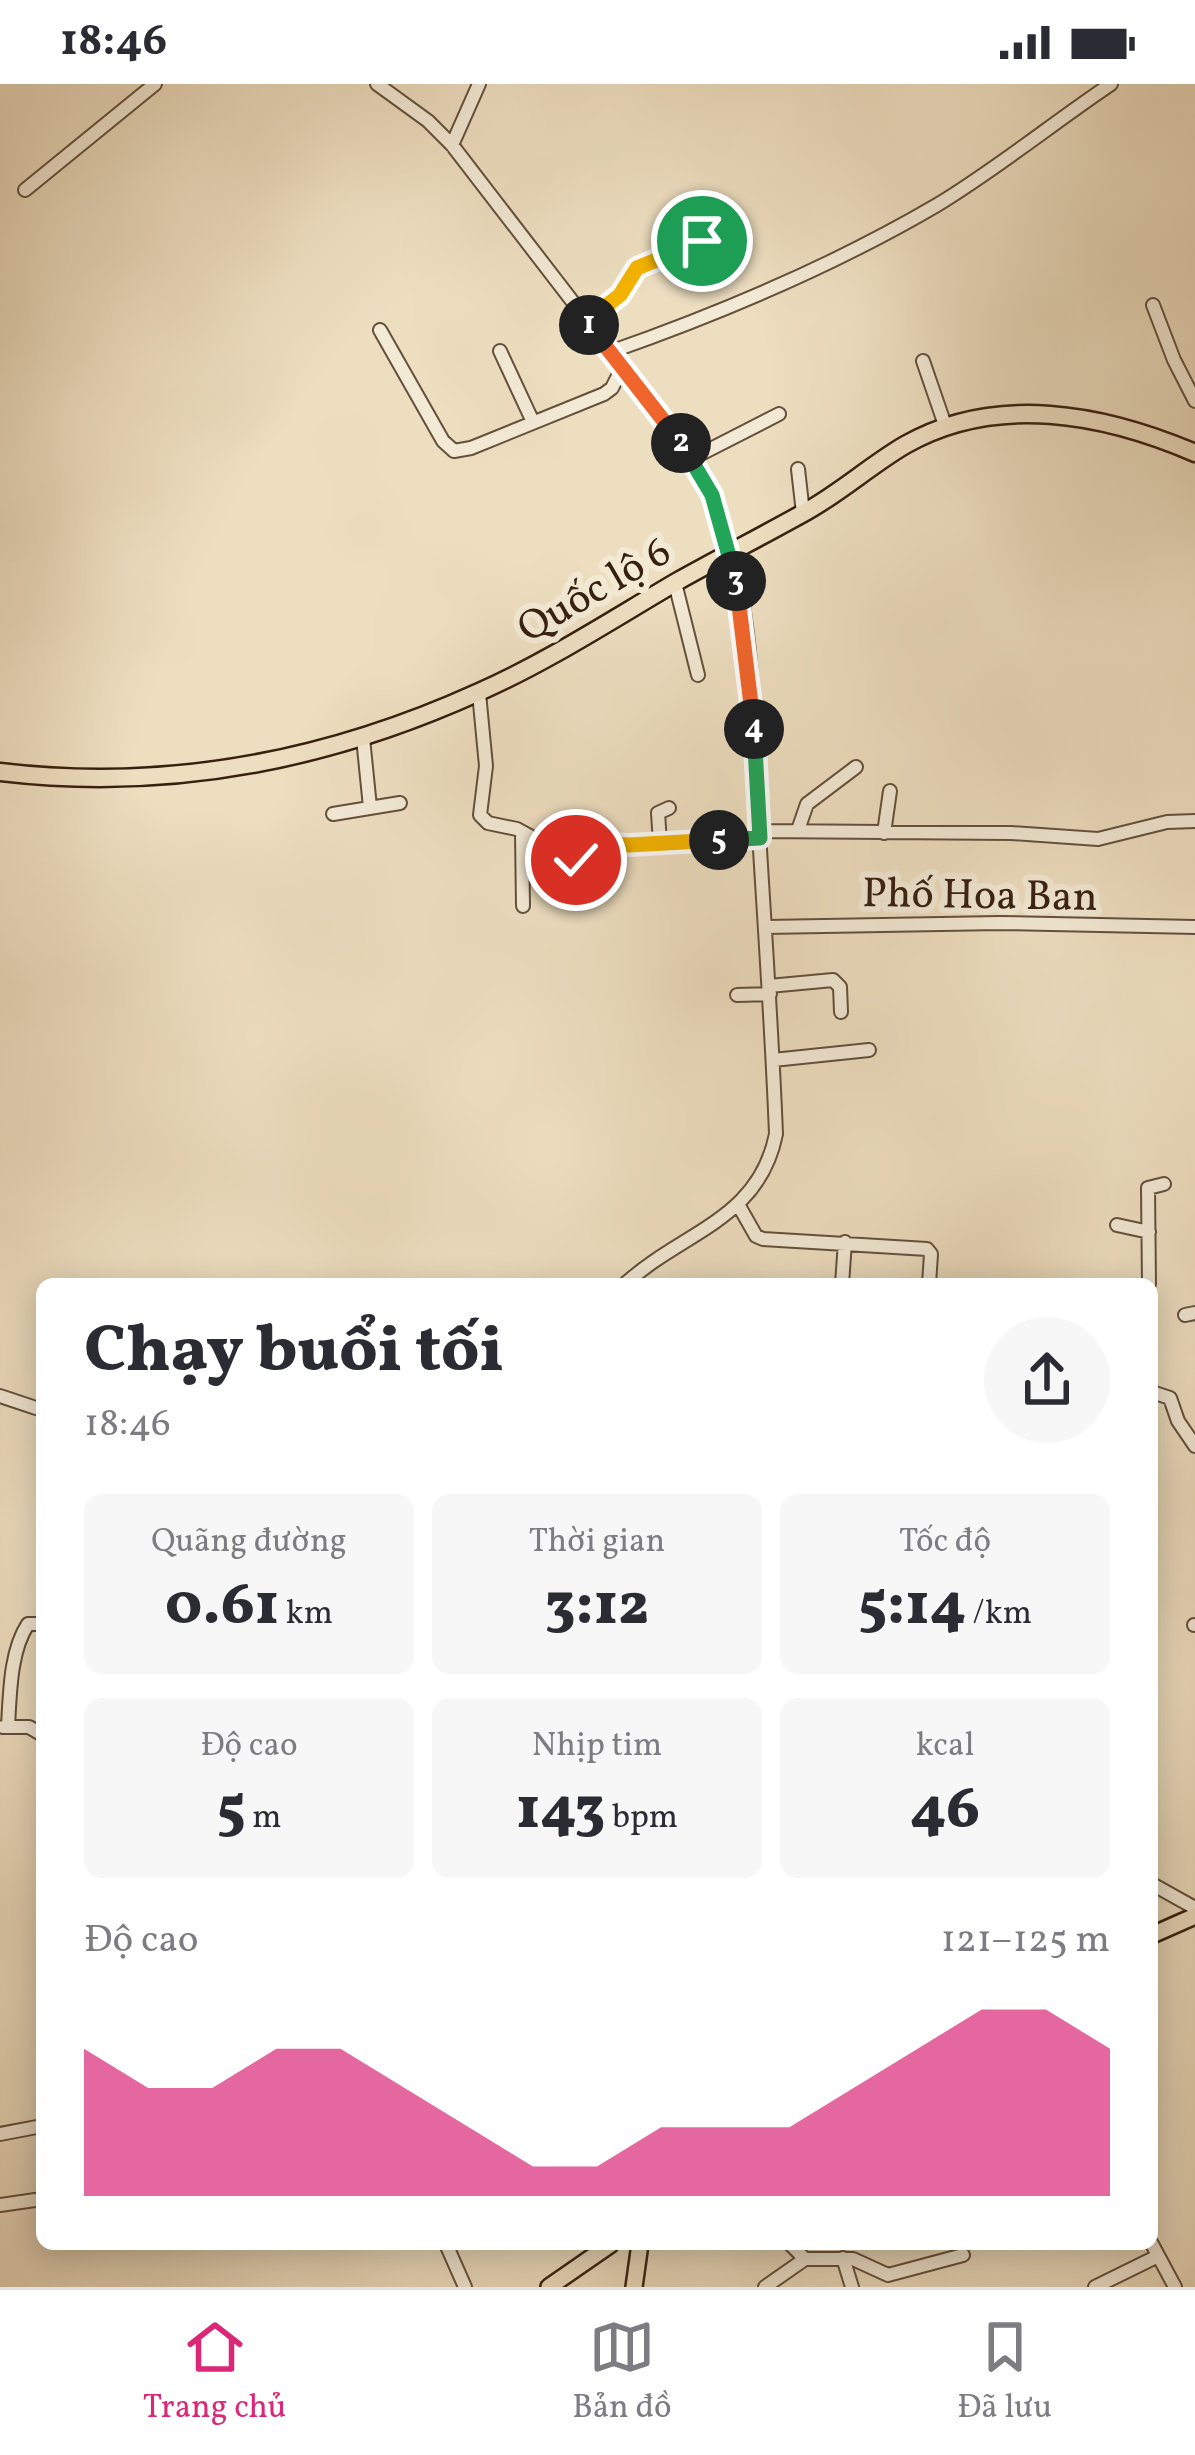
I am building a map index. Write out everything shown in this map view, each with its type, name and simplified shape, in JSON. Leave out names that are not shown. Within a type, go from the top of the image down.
[{"type":"highway","name":"Quốc lộ 6","points":[[0,772],[166,778],[264,764],[363,738],[479,692],[803,514],[908,443],[946,428],[1007,415],[1091,417],[1195,452]]},
{"type":"main road","points":[[1158,1932],[1195,1912]]},
{"type":"main road","points":[[549,2287],[602,2250]]},
{"type":"main road","points":[[634,2287],[639,2250]]},
{"type":"street","points":[[25,190],[155,84]]},
{"type":"street","points":[[377,84],[452,145],[693,458],[712,495],[730,551],[752,691],[776,1134],[763,1177],[739,1206],[632,1278]]},
{"type":"street","points":[[452,145],[479,84]]},
{"type":"street","points":[[610,352],[747,302],[870,242],[993,169],[1089,90],[1111,84]]},
{"type":"street","points":[[586,322],[620,295],[637,268],[702,241]]},
{"type":"street","points":[[1153,305],[1195,400]]},
{"type":"street","points":[[380,330],[450,448],[465,450],[609,391],[622,368]]},
{"type":"street","points":[[500,351],[533,422]]},
{"type":"street","points":[[922,362],[946,428]]},
{"type":"street","points":[[693,458],[778,414]]},
{"type":"street","points":[[798,470],[803,514]]},
{"type":"street","points":[[675,583],[698,675]]},
{"type":"street","points":[[479,692],[486,766],[480,815],[488,823],[538,841],[660,843],[798,830],[1010,832],[1098,838],[1167,822],[1195,821]]},
{"type":"street","points":[[363,738],[370,807]]},
{"type":"street","points":[[798,830],[807,804],[856,767]]},
{"type":"street","points":[[884,832],[890,791]]},
{"type":"street","points":[[333,814],[400,803]]},
{"type":"street","points":[[660,843],[658,813],[668,808]]},
{"type":"street","points":[[522,832],[524,906]]},
{"type":"street","points":[[571,898],[577,842]]},
{"type":"street","name":"Phố Hoa Ban","points":[[765,927],[977,923],[1195,927]]},
{"type":"street","points":[[737,995],[832,980],[840,987],[841,1012]]},
{"type":"street","points":[[773,1060],[869,1050]]},
{"type":"street","points":[[1149,1278],[1148,1188],[1164,1184]]},
{"type":"street","points":[[739,1206],[763,1239],[927,1249],[932,1254],[930,1278]]},
{"type":"street","points":[[1117,1225],[1149,1232]]},
{"type":"street","points":[[842,1278],[845,1242]]},
{"type":"street","points":[[1158,1394],[1170,1398],[1195,1446]]},
{"type":"street","points":[[0,1396],[36,1408]]},
{"type":"street","points":[[36,1624],[28,1624],[22,1633],[4,1726],[36,1731]]},
{"type":"street","points":[[1158,1888],[1195,1912]]},
{"type":"street","points":[[0,2134],[36,2127]]},
{"type":"street","points":[[0,2205],[36,2200]]},
{"type":"street","points":[[449,2250],[465,2287]]},
{"type":"street","points":[[796,2250],[805,2259]]},
{"type":"street","points":[[1095,2287],[1155,2250],[1175,2287]]},
{"type":"street","points":[[766,2287],[823,2251],[860,2260],[888,2275],[962,2255]]},
{"type":"street","points":[[843,2258],[852,2287]]},
{"type":"route","points":[[576,860],[577,842],[629,845],[760,838],[743,619],[730,551],[712,495],[693,458],[586,322],[620,295],[630,275],[645,262],[702,241]]}]
